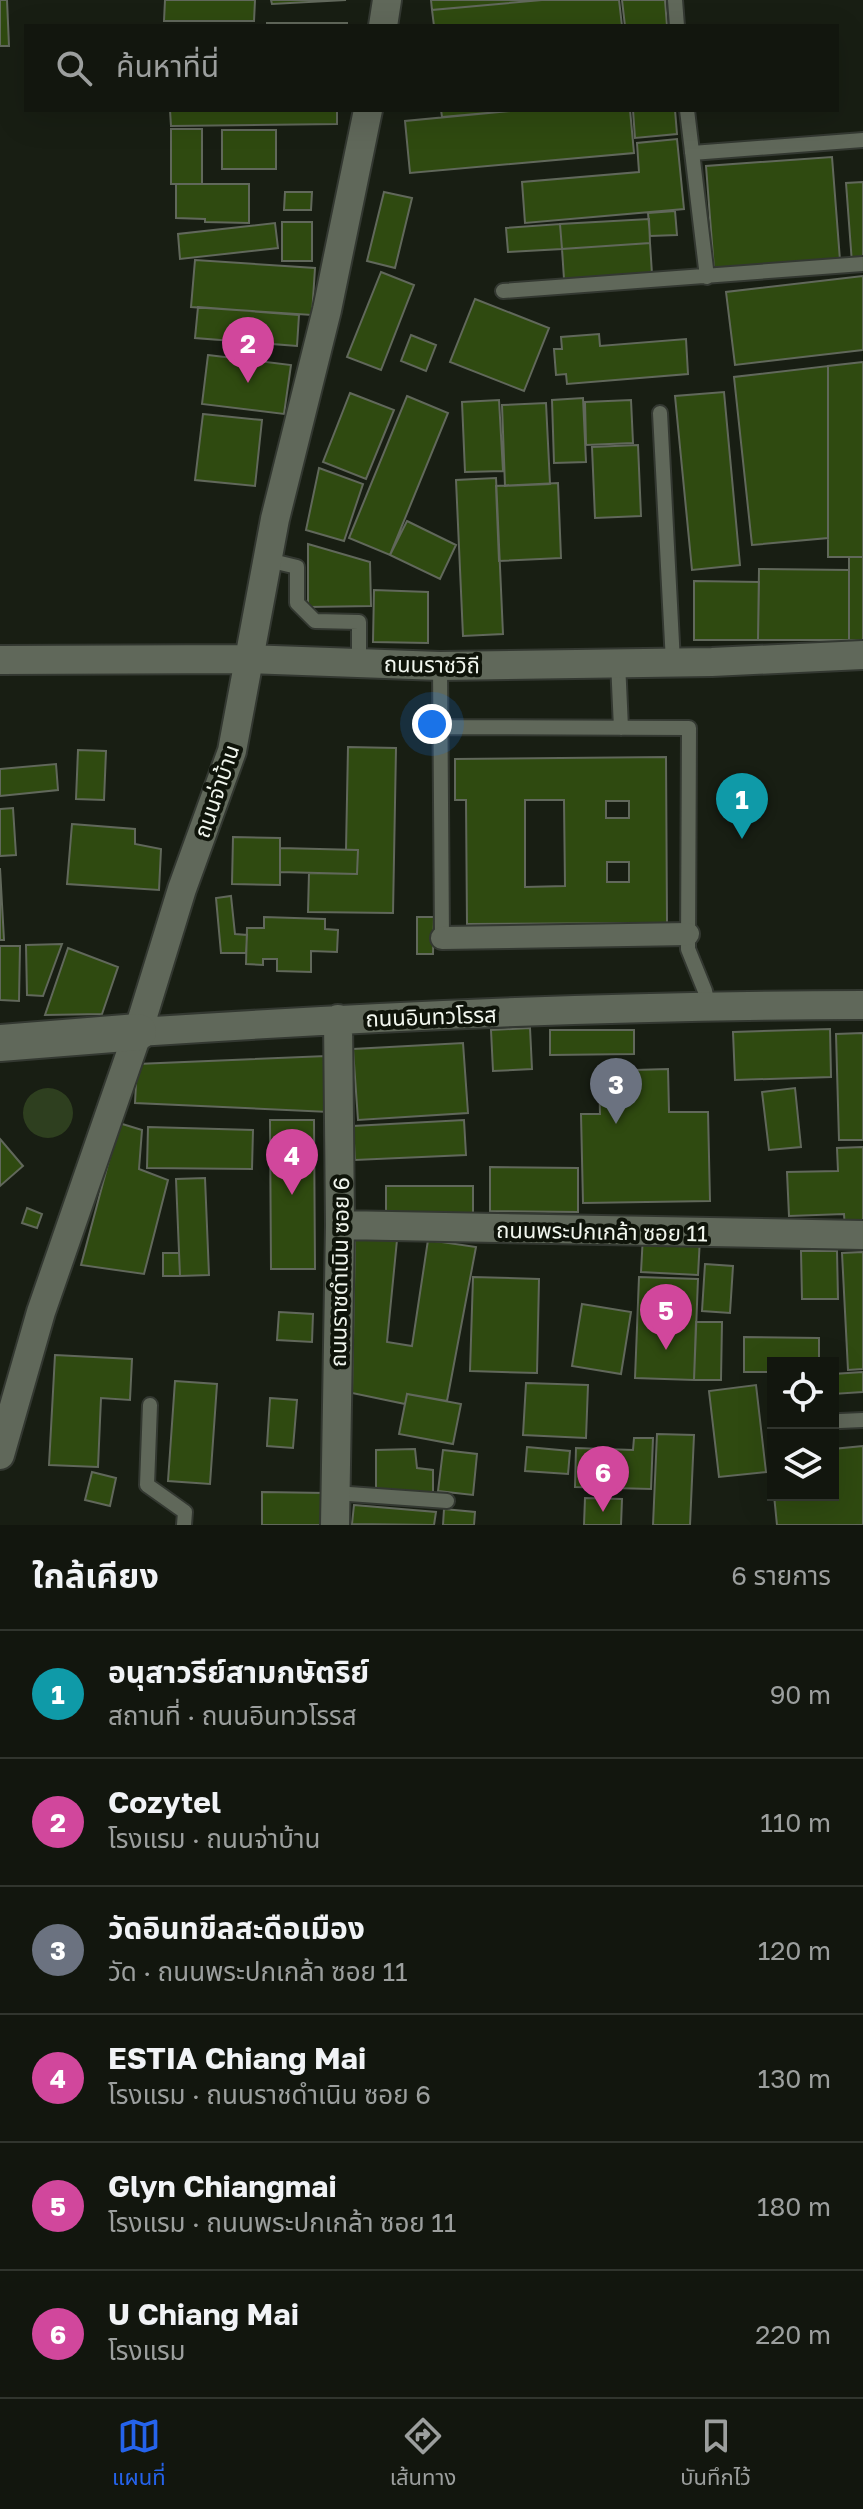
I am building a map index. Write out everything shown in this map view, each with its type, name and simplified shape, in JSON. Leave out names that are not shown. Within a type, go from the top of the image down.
[{"type":"street","points":[[383,24],[387,0]]},
{"type":"street","name":"ถนนจ่าบ้าน","points":[[0,1455],[41,1312],[138,1032],[182,889],[232,751],[268,560],[327,310],[368,112]]},
{"type":"street","name":"ถนนราชวิถี","points":[[0,660],[249,659],[440,666],[863,655]]},
{"type":"street","points":[[442,938],[688,934]]},
{"type":"street","name":"ถนนอินทวโรรส","points":[[0,1043],[338,1019],[708,1005],[863,1005]]},
{"type":"street","name":"ถนนราชดำเนิน ซอย 6","points":[[335,1525],[340,1225],[338,1019]]},
{"type":"street","name":"ถนนพระปกเกล้า ซอย 11","points":[[340,1225],[863,1235]]},
{"type":"lane","points":[[675,0],[677,24]]},
{"type":"lane","points":[[687,112],[707,277]]},
{"type":"lane","points":[[692,153],[863,140]]},
{"type":"lane","points":[[503,291],[863,264]]},
{"type":"lane","points":[[660,413],[673,662]]},
{"type":"lane","points":[[268,560],[297,567],[297,603],[315,621],[359,622],[359,663]]},
{"type":"lane","points":[[618,662],[621,728]]},
{"type":"lane","points":[[440,666],[442,938]]},
{"type":"lane","points":[[440,727],[689,728],[688,949],[708,1005]]},
{"type":"lane","points":[[150,1405],[147,1485],[185,1512],[184,1525]]},
{"type":"lane","points":[[840,1421],[863,1420]]},
{"type":"lane","points":[[335,1493],[447,1501]]},
{"type":"green space","points":[[38,1089],[58,1089],[72,1103],[72,1123],[58,1137],[38,1137],[24,1123],[24,1103]]},
{"type":"building","points":[[0,0],[7,0],[9,46],[0,46]]},
{"type":"building","points":[[165,0],[255,0],[254,21],[164,21]]},
{"type":"building","points":[[271,0],[346,0],[272,4]]},
{"type":"building","points":[[431,0],[542,0],[432,10]]},
{"type":"building","points":[[542,0],[619,0],[622,24],[434,24],[432,10]]},
{"type":"building","points":[[622,0],[665,0],[667,24],[625,24]]},
{"type":"building","points":[[267,23],[347,23],[347,24]]},
{"type":"building","points":[[170,112],[337,112],[337,124],[171,126]]},
{"type":"building","points":[[441,112],[498,112],[442,117]]},
{"type":"building","points":[[499,112],[630,112],[634,153],[410,173],[405,121]]},
{"type":"building","points":[[633,112],[675,112],[677,134],[635,138]]},
{"type":"building","points":[[171,129],[202,129],[202,184],[171,184]]},
{"type":"building","points":[[222,130],[276,130],[276,169],[222,169]]},
{"type":"building","points":[[677,139],[684,209],[525,223],[522,182],[639,172],[637,143]]},
{"type":"building","points":[[832,157],[840,260],[714,269],[706,166]]},
{"type":"building","points":[[863,182],[863,262],[852,263],[846,183]]},
{"type":"building","points":[[176,184],[249,184],[249,223],[176,218]]},
{"type":"building","points":[[285,192],[312,192],[311,210],[284,210]]},
{"type":"building","points":[[384,192],[412,198],[395,268],[367,261]]},
{"type":"building","points":[[675,211],[677,235],[650,236],[648,213]]},
{"type":"building","points":[[649,219],[650,243],[562,249],[560,224]]},
{"type":"building","points":[[282,222],[312,222],[312,261],[282,261]]},
{"type":"building","points":[[275,223],[278,248],[180,259],[178,234]]},
{"type":"building","points":[[560,224],[562,249],[508,252],[506,228]]},
{"type":"building","points":[[650,243],[652,274],[564,279],[562,249]]},
{"type":"building","points":[[195,260],[315,268],[312,315],[191,307]]},
{"type":"building","points":[[381,272],[414,285],[381,370],[347,357]]},
{"type":"building","points":[[863,276],[863,350],[735,365],[726,292]]},
{"type":"building","points":[[475,299],[549,328],[524,391],[450,362]]},
{"type":"building","points":[[198,307],[299,315],[297,346],[195,338]]},
{"type":"building","points":[[599,334],[600,346],[686,339],[688,374],[567,384],[566,374],[556,375],[554,349],[562,349],[561,337]]},
{"type":"building","points":[[411,335],[436,345],[426,371],[401,361]]},
{"type":"building","points":[[208,355],[291,365],[284,414],[202,404]]},
{"type":"building","points":[[863,362],[863,557],[828,557],[828,366]]},
{"type":"building","points":[[828,366],[828,538],[752,545],[734,377]]},
{"type":"building","points":[[724,392],[740,565],[692,570],[675,396]]},
{"type":"building","points":[[350,393],[394,410],[366,479],[323,462]]},
{"type":"building","points":[[407,396],[448,413],[390,555],[349,538]]},
{"type":"building","points":[[583,398],[586,462],[554,463],[552,400]]},
{"type":"building","points":[[499,400],[503,471],[465,472],[462,402]]},
{"type":"building","points":[[631,400],[633,443],[586,445],[585,402]]},
{"type":"building","points":[[546,403],[550,484],[505,486],[502,405]]},
{"type":"building","points":[[203,414],[262,420],[255,486],[195,480]]},
{"type":"building","points":[[638,445],[641,516],[595,518],[592,447]]},
{"type":"building","points":[[319,468],[363,484],[344,541],[306,530]]},
{"type":"building","points":[[496,478],[503,634],[463,636],[456,480]]},
{"type":"building","points":[[558,483],[561,558],[499,561],[496,486]]},
{"type":"building","points":[[407,521],[456,545],[440,579],[390,555]]},
{"type":"building","points":[[308,544],[370,562],[371,606],[308,607]]},
{"type":"building","points":[[849,557],[863,557],[863,641],[849,640]]},
{"type":"building","points":[[759,569],[849,570],[849,640],[758,640]]},
{"type":"building","points":[[694,581],[759,582],[758,640],[694,640]]},
{"type":"building","points":[[374,590],[428,592],[428,643],[373,642]]},
{"type":"building","points":[[348,747],[396,748],[393,913],[308,912],[309,873],[357,874],[358,850],[346,850]]},
{"type":"building","points":[[78,750],[106,751],[104,800],[76,799]]},
{"type":"building","points":[[666,757],[667,923],[467,924],[466,800],[455,800],[455,759]],"holes":[[[525,800],[564,800],[565,886],[525,887]],[[606,801],[629,801],[629,818],[606,818]],[[607,862],[629,862],[629,882],[607,882]]]},
{"type":"building","points":[[56,764],[58,790],[0,796],[0,769]]},
{"type":"building","points":[[13,808],[16,855],[0,856],[0,809]]},
{"type":"building","points":[[72,824],[135,829],[135,844],[161,849],[159,890],[67,884]]},
{"type":"building","points":[[233,837],[280,838],[280,885],[232,884]]},
{"type":"building","points":[[280,848],[358,850],[357,874],[280,872]]},
{"type":"building","points":[[0,868],[4,940],[0,940]]},
{"type":"building","points":[[231,896],[235,934],[247,935],[246,953],[221,953],[216,898]]},
{"type":"building","points":[[264,917],[325,919],[325,929],[338,930],[337,952],[311,951],[311,972],[277,971],[277,959],[263,959],[263,965],[246,964],[247,928],[264,928]]},
{"type":"building","points":[[417,917],[434,917],[433,954],[417,954]]},
{"type":"building","points":[[62,944],[43,996],[27,995],[26,945]]},
{"type":"building","points":[[0,946],[20,946],[19,1001],[0,1000]]},
{"type":"building","points":[[68,948],[118,967],[102,1014],[45,1015]]},
{"type":"building","points":[[530,1028],[532,1069],[493,1071],[491,1030]]},
{"type":"building","points":[[830,1029],[831,1077],[735,1080],[733,1032]]},
{"type":"building","points":[[550,1030],[634,1030],[634,1054],[550,1055]]},
{"type":"building","points":[[863,1033],[863,1140],[839,1140],[836,1034]]},
{"type":"building","points":[[463,1043],[468,1113],[358,1120],[353,1049]]},
{"type":"building","points":[[326,1056],[329,1112],[135,1103],[137,1064]]},
{"type":"building","points":[[668,1069],[669,1112],[708,1112],[710,1201],[583,1203],[581,1114],[600,1114],[599,1071]]},
{"type":"building","points":[[795,1088],[801,1147],[769,1150],[762,1092]]},
{"type":"building","points":[[270,1120],[314,1120],[315,1269],[271,1269]]},
{"type":"building","points":[[464,1120],[466,1155],[355,1160],[353,1126]]},
{"type":"building","points":[[119,1123],[142,1130],[139,1169],[168,1180],[144,1274],[81,1265]]},
{"type":"building","points":[[148,1127],[253,1130],[252,1169],[147,1168]]},
{"type":"building","points":[[0,1139],[23,1166],[0,1186]]},
{"type":"building","points":[[863,1147],[863,1229],[845,1229],[844,1214],[789,1216],[787,1172],[838,1171],[837,1148]]},
{"type":"building","points":[[490,1167],[578,1168],[578,1212],[490,1211]]},
{"type":"building","points":[[205,1178],[209,1275],[180,1276],[176,1179]]},
{"type":"building","points":[[386,1186],[473,1186],[473,1217],[386,1218]]},
{"type":"building","points":[[27,1208],[42,1214],[37,1228],[22,1223]]},
{"type":"building","points":[[643,1235],[700,1238],[698,1275],[641,1272]]},
{"type":"building","points":[[355,1238],[397,1240],[387,1342],[412,1346],[428,1240],[476,1247],[447,1401],[407,1394],[405,1404],[352,1393]]},
{"type":"building","points":[[801,1251],[837,1251],[838,1299],[802,1299]]},
{"type":"building","points":[[863,1252],[863,1369],[848,1370],[842,1253]]},
{"type":"building","points":[[163,1253],[179,1253],[180,1276],[163,1276]]},
{"type":"building","points":[[705,1264],[733,1266],[730,1313],[702,1311]]},
{"type":"building","points":[[473,1277],[539,1279],[537,1373],[470,1371]]},
{"type":"building","points":[[639,1277],[698,1279],[694,1380],[635,1378]]},
{"type":"building","points":[[582,1304],[631,1312],[621,1374],[572,1366]]},
{"type":"building","points":[[279,1312],[313,1314],[312,1342],[277,1340]]},
{"type":"building","points":[[696,1322],[722,1322],[721,1380],[694,1380]]},
{"type":"building","points":[[744,1337],[819,1338],[819,1357],[767,1357],[767,1372],[744,1372]]},
{"type":"building","points":[[55,1355],[132,1359],[130,1400],[101,1398],[98,1467],[49,1465]]},
{"type":"building","points":[[863,1372],[863,1392],[839,1394],[839,1374]]},
{"type":"building","points":[[175,1381],[217,1384],[210,1484],[168,1481]]},
{"type":"building","points":[[526,1383],[588,1385],[586,1438],[523,1435]]},
{"type":"building","points":[[756,1385],[766,1472],[719,1477],[709,1391]]},
{"type":"building","points":[[407,1394],[461,1404],[453,1444],[399,1434]]},
{"type":"building","points":[[270,1398],[297,1400],[293,1448],[267,1446]]},
{"type":"building","points":[[657,1434],[694,1435],[690,1525],[653,1525]]},
{"type":"building","points":[[634,1438],[653,1438],[651,1489],[575,1487],[576,1448],[633,1450]]},
{"type":"building","points":[[863,1446],[863,1525],[777,1525],[775,1501],[839,1501],[839,1448]]},
{"type":"building","points":[[527,1447],[570,1451],[568,1474],[525,1471]]},
{"type":"building","points":[[415,1449],[417,1468],[433,1470],[433,1493],[376,1489],[376,1450]]},
{"type":"building","points":[[443,1450],[477,1454],[473,1495],[438,1491]]},
{"type":"building","points":[[92,1472],[116,1478],[110,1506],[85,1500]]},
{"type":"building","points":[[262,1492],[326,1493],[325,1525],[262,1525]]},
{"type":"building","points":[[585,1498],[622,1499],[621,1525],[584,1525]]},
{"type":"building","points":[[354,1505],[436,1512],[434,1525],[352,1524]]},
{"type":"building","points":[[444,1509],[475,1512],[474,1525],[443,1525]]},
{"type":"place","name":"Cozytel","points":[[248,383]]},
{"type":"place","name":"อนุสาวรีย์สามกษัตริย์","points":[[742,839]]},
{"type":"place","name":"วัดอินทขีลสะดือเมือง","points":[[616,1124]]},
{"type":"place","name":"ESTIA Chiang Mai","points":[[292,1195]]},
{"type":"place","name":"Glyn Chiangmai","points":[[666,1350]]},
{"type":"place","name":"U Chiang Mai","points":[[603,1512]]}]
